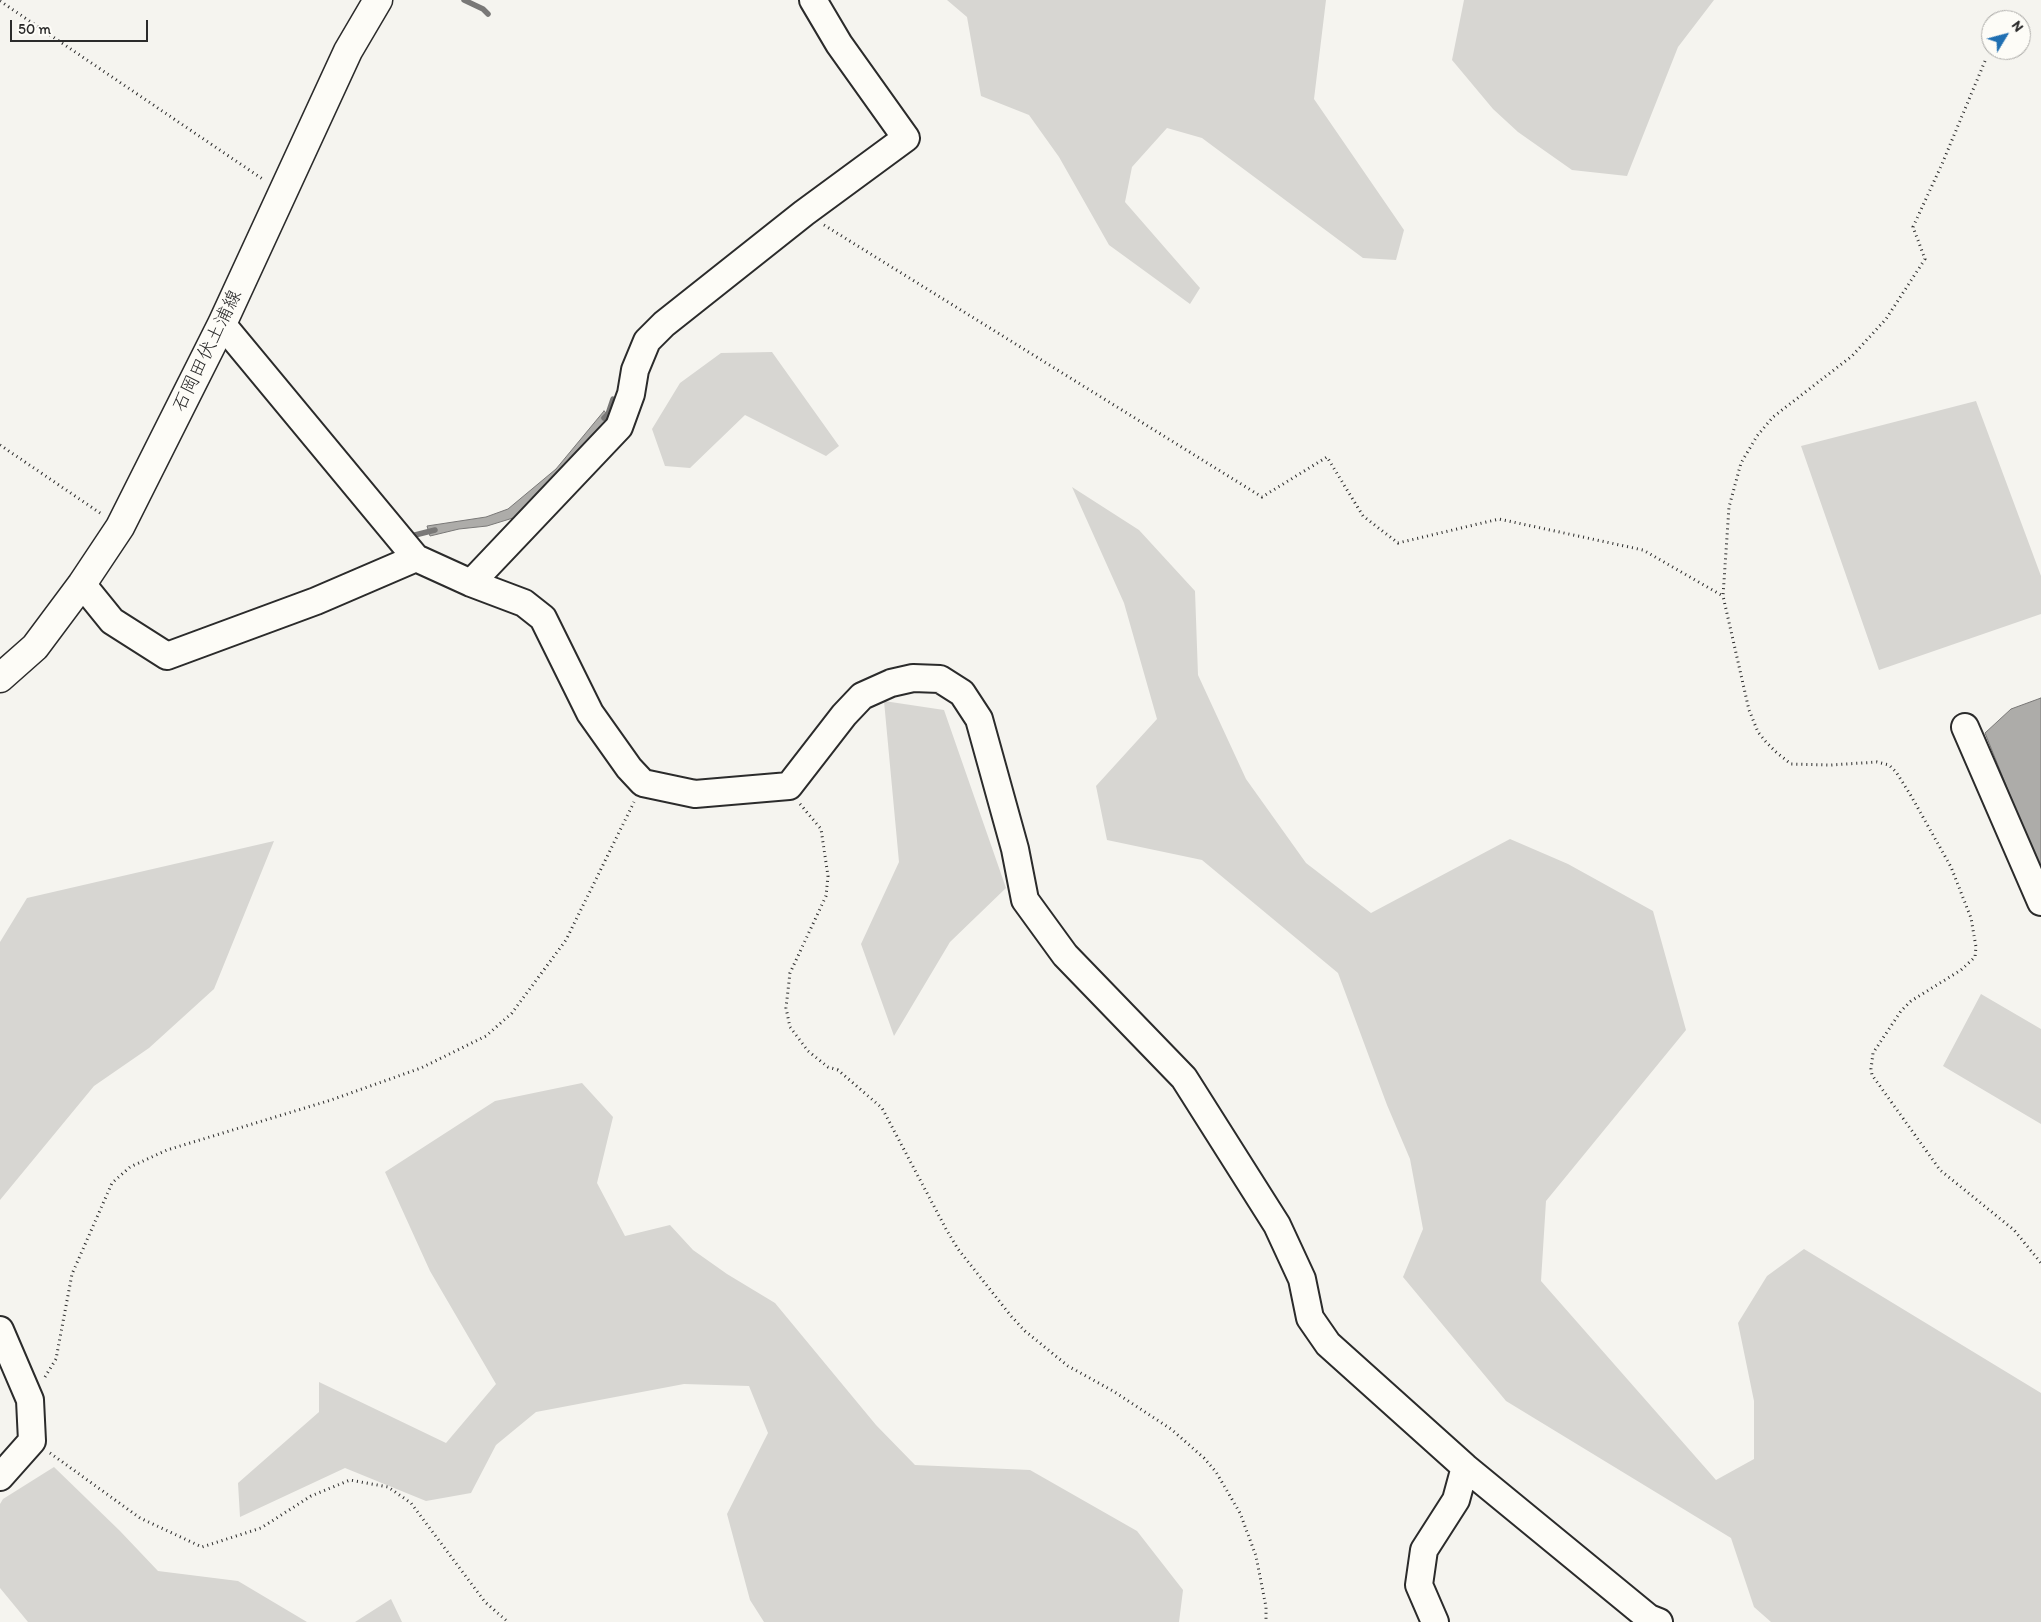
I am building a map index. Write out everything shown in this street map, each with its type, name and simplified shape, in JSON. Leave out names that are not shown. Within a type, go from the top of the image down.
[{"type":"main road","name":"石岡田伏土浦線","points":[[0,678],[35,647],[82,584],[120,527],[222,324],[348,51],[378,0]]},
{"type":"street","points":[[472,583],[619,427],[631,394],[635,370],[647,341],[664,324],[804,213],[906,138],[839,44],[813,0]]},
{"type":"street","points":[[222,324],[416,558],[472,583],[524,603],[543,618],[590,713],[629,768],[643,783],[695,794],[789,786],[844,715],[862,696],[891,683],[913,678],[940,679],[962,693],[979,719],[1015,849],[1026,900],[1065,955],[1184,1078],[1277,1225],[1302,1279],[1310,1318],[1328,1344],[1465,1467],[1649,1618],[1659,1622]]},
{"type":"street","points":[[82,584],[112,621],[167,656],[316,601],[416,558]]},
{"type":"street","points":[[1965,727],[2041,902]]},
{"type":"street","points":[[0,1330],[30,1400],[32,1441],[0,1477]]},
{"type":"street","points":[[1435,1622],[1420,1585],[1424,1550],[1456,1500],[1465,1467]]},
{"type":"path","points":[[0,1],[283,192]]},
{"type":"path","points":[[1985,62],[1913,227],[1925,259],[1886,319],[1852,356],[1773,417],[1757,436],[1741,463],[1729,507],[1723,596],[1749,710],[1758,732],[1766,742],[1791,764],[1831,765],[1877,762],[1888,765],[1896,772],[1910,794],[1950,867],[1971,918],[1976,947],[1975,957],[1962,970],[1911,1001],[1901,1011],[1873,1053],[1872,1075],[1940,1170],[2014,1230],[2041,1264]]},
{"type":"path","points":[[804,213],[1262,498],[1327,457],[1363,516],[1398,543],[1499,519],[1643,550],[1723,596]]},
{"type":"path","points":[[0,446],[120,527]]},
{"type":"path","points":[[30,1400],[56,1359],[72,1274],[112,1183],[130,1167],[167,1150],[331,1100],[421,1068],[486,1036],[512,1013],[566,940],[643,783]]},
{"type":"path","points":[[789,786],[795,797],[821,829],[828,876],[826,896],[790,974],[786,1008],[790,1027],[808,1051],[828,1067],[838,1070],[882,1108],[958,1249],[1011,1316],[1068,1366],[1113,1391],[1171,1429],[1204,1458],[1216,1472],[1240,1513],[1256,1556],[1266,1607],[1266,1622]]},
{"type":"path","points":[[32,1441],[90,1480],[140,1518],[202,1548],[261,1528],[311,1496],[350,1480],[388,1487],[410,1503],[485,1602],[508,1622]]},
{"type":"shaded area","points":[[947,0],[1326,0],[1314,99],[1404,230],[1396,260],[1363,258],[1202,138],[1167,128],[1132,167],[1125,202],[1200,288],[1190,304],[1109,245],[1059,157],[1029,115],[981,96],[967,17]]},
{"type":"shaded area","points":[[1464,0],[1714,0],[1678,47],[1627,176],[1572,170],[1518,132],[1493,109],[1452,60]]},
{"type":"shaded area","points":[[772,352],[839,446],[826,456],[745,415],[690,468],[665,466],[652,429],[680,383],[721,353]]},
{"type":"shaded area","points":[[1976,401],[2041,576],[2041,614],[1879,670],[1801,446]]},
{"type":"shaded area","points":[[604,411],[611,417],[537,499],[513,518],[487,526],[459,529],[430,536],[427,526],[486,517],[508,509],[556,469]]},
{"type":"shaded area","points":[[1072,487],[1139,530],[1195,591],[1198,675],[1246,779],[1306,863],[1371,913],[1510,839],[1568,864],[1653,911],[1686,1030],[1546,1201],[1541,1281],[1716,1480],[1754,1459],[1754,1401],[1738,1323],[1767,1276],[1804,1249],[2041,1393],[2041,1622],[1771,1622],[1754,1607],[1731,1538],[1506,1401],[1403,1277],[1423,1229],[1410,1159],[1387,1105],[1338,973],[1202,860],[1107,840],[1096,786],[1157,719],[1124,603]]},
{"type":"shaded area","points":[[2041,698],[2041,872],[1985,733],[2011,709]]},
{"type":"shaded area","points":[[884,701],[944,710],[1006,888],[950,942],[894,1036],[861,944],[899,862]]},
{"type":"shaded area","points":[[274,841],[214,989],[149,1048],[94,1086],[0,1200],[0,942],[27,898]]},
{"type":"shaded area","points":[[1981,994],[2041,1029],[2041,1124],[1943,1066]]},
{"type":"shaded area","points":[[582,1083],[613,1117],[597,1183],[625,1236],[670,1225],[693,1250],[727,1274],[775,1303],[876,1425],[915,1465],[1030,1470],[1137,1531],[1183,1590],[1179,1622],[764,1622],[750,1600],[727,1514],[768,1433],[749,1386],[684,1384],[536,1412],[496,1445],[471,1493],[426,1501],[345,1468],[240,1517],[238,1483],[319,1412],[319,1382],[446,1443],[496,1384],[430,1271],[385,1172],[495,1101]]},
{"type":"shaded area","points":[[54,1467],[158,1571],[238,1581],[307,1622],[28,1622],[0,1588],[0,1504],[3,1499]]},
{"type":"shaded area","points":[[391,1599],[402,1622],[355,1622]]},
{"type":"waterway","points":[[464,0],[483,9],[488,14]]},
{"type":"waterway","points":[[604,418],[608,414],[613,399]]},
{"type":"waterway","points":[[415,535],[435,530]]}]
